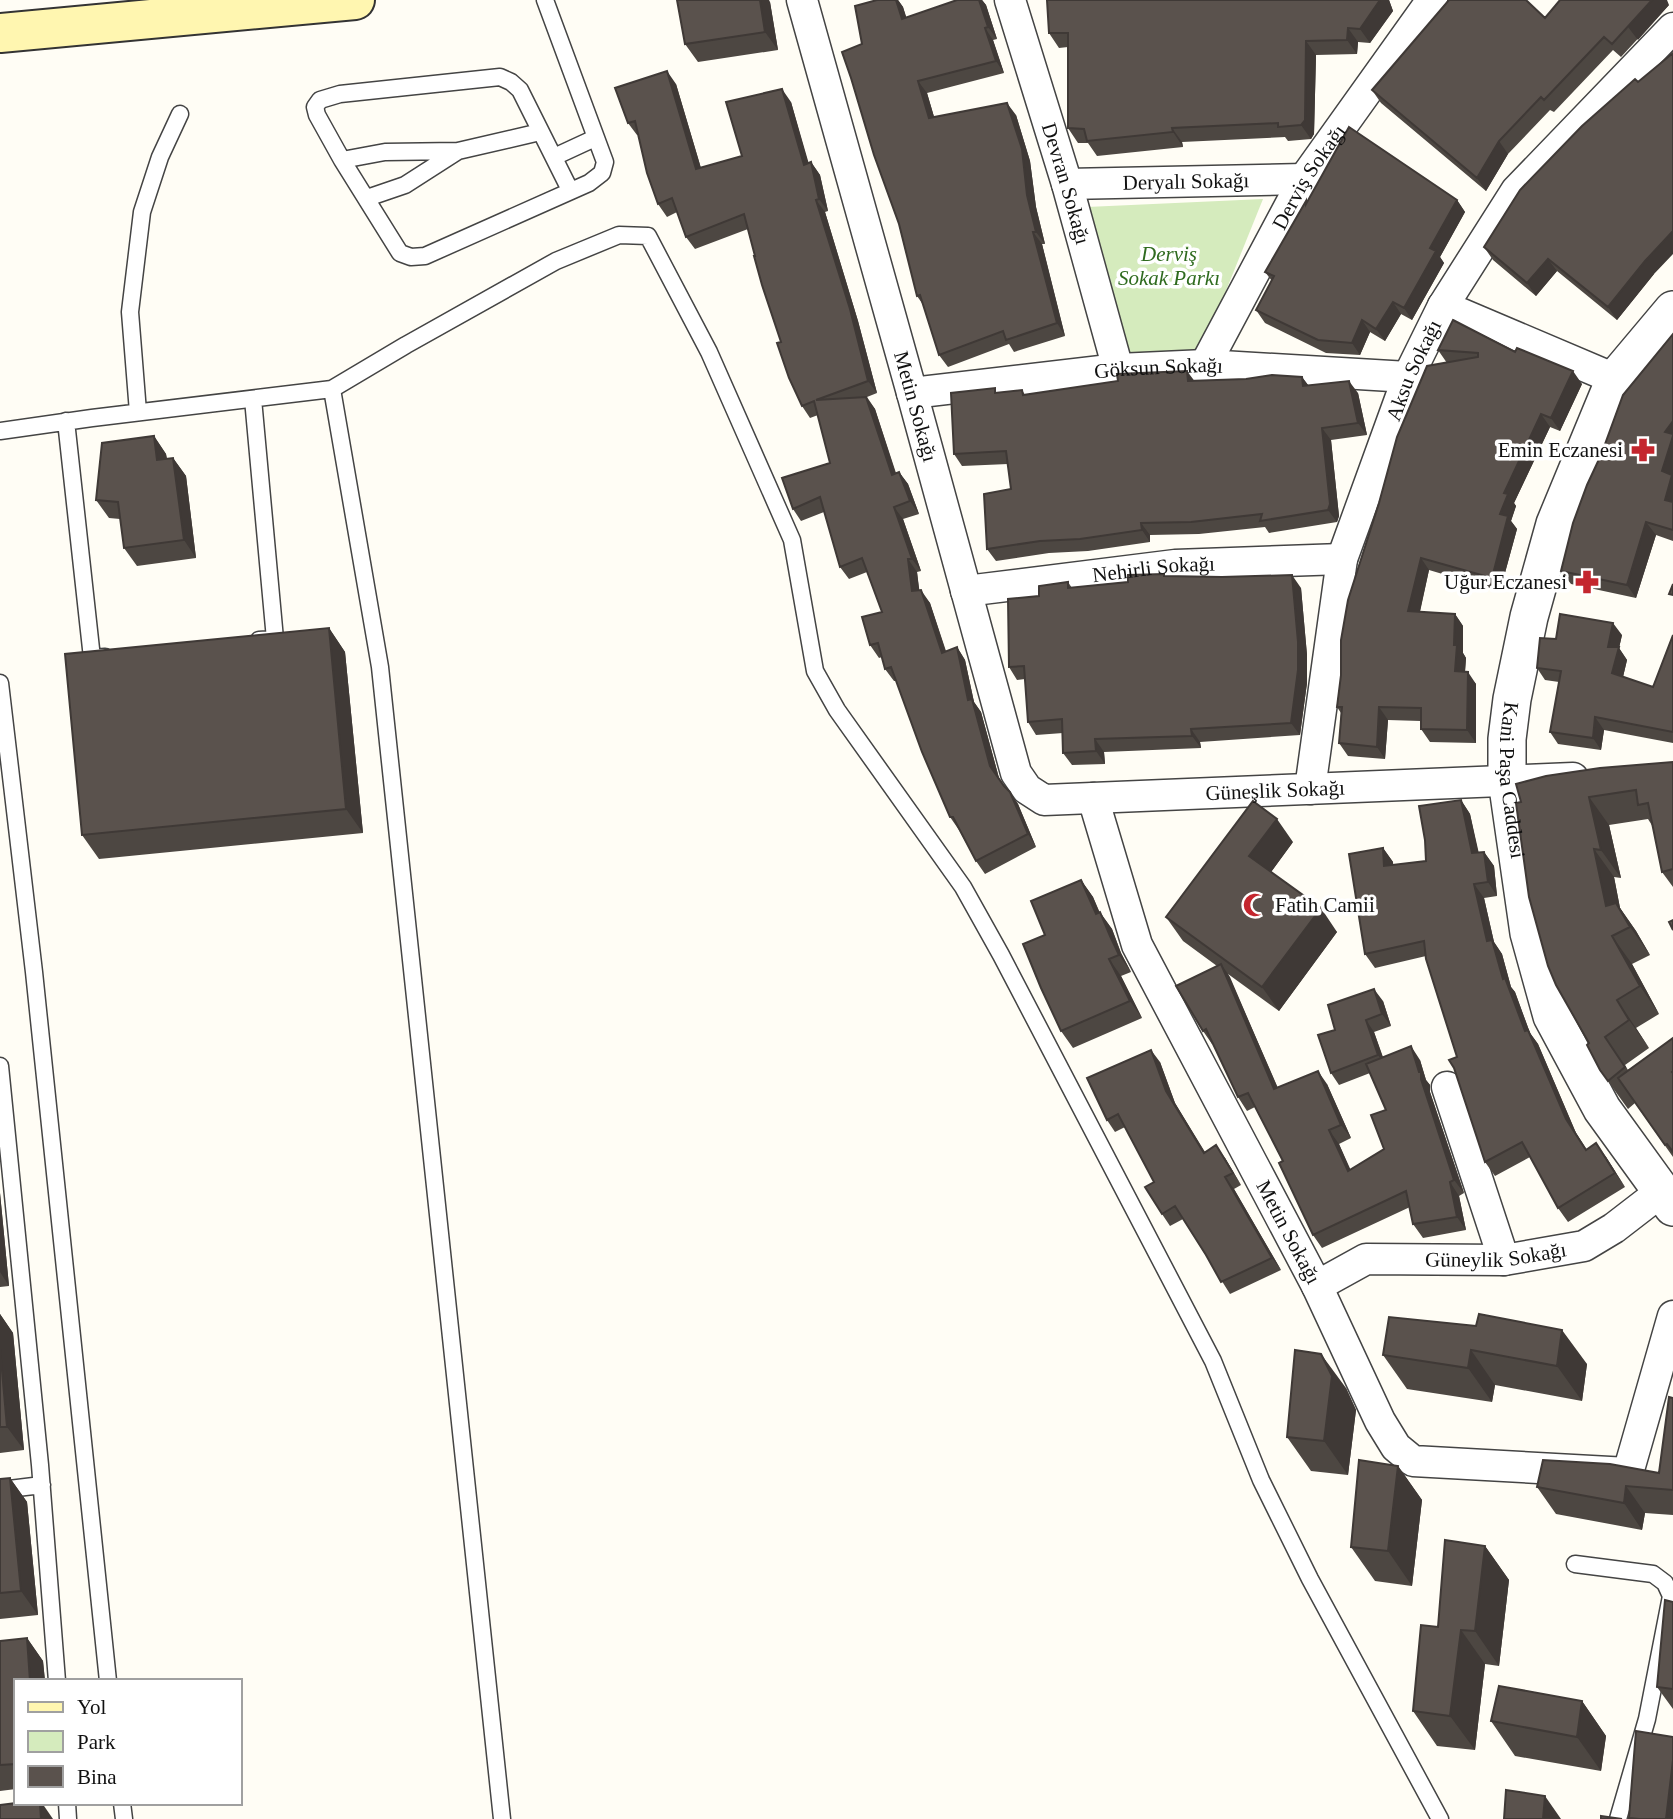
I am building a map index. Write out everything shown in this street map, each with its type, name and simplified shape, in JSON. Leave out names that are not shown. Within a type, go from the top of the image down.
[{"type":"main road","points":[[0,33],[355,0]]},
{"type":"street","name":"Metin Sokağı","points":[[802,0],[1016,773],[1027,789],[1044,800]]},
{"type":"street","name":"Devran Sokağı","points":[[1010,0],[1067,184],[1118,369]]},
{"type":"street","name":"Derviş Sokağı","points":[[1205,365],[1304,179],[1432,0]]},
{"type":"street","name":"Aksu Sokağı","points":[[1310,789],[1342,559],[1408,377],[1443,306],[1516,191],[1673,28]]},
{"type":"street","name":"Deryalı Sokağı","points":[[1067,184],[1304,179]]},
{"type":"street","points":[[1443,306],[1615,379]]},
{"type":"street","name":"Kani Paşa Caddesi","points":[[1668,1199],[1602,1109],[1552,1016],[1529,933],[1507,780],[1507,739],[1512,699],[1529,617],[1555,524],[1615,379],[1673,310]]},
{"type":"street","name":"Göksun Sokağı","points":[[912,393],[1118,369],[1205,365],[1408,377]]},
{"type":"street","name":"Nehirli Sokağı","points":[[966,591],[1175,565],[1342,559]]},
{"type":"street","name":"Güneşlik Sokağı","points":[[1044,800],[1604,777]]},
{"type":"street","name":"Metin Sokağı","points":[[1093,798],[1136,945],[1317,1286],[1380,1421],[1396,1447],[1413,1461],[1628,1473],[1673,1316]]},
{"type":"street","points":[[1447,1087],[1504,1260]]},
{"type":"street","name":"Güneylik Sokağı","points":[[1317,1286],[1366,1259],[1504,1260],[1584,1246],[1668,1199]]},
{"type":"lane","points":[[545,0],[605,162],[602,173],[589,183],[425,256],[411,257],[400,253],[342,160],[315,107],[320,100],[340,94],[500,77],[520,90],[570,190]]},
{"type":"lane","points":[[138,412],[130,312],[142,212],[160,157],[180,114]]},
{"type":"lane","points":[[342,160],[385,152],[458,152],[540,132]]},
{"type":"lane","points":[[554,157],[595,138]]},
{"type":"lane","points":[[367,198],[405,185],[458,152]]},
{"type":"lane","points":[[0,431],[332,389],[556,261],[619,234],[648,236],[709,352],[792,540],[815,670],[837,710],[963,887],[1001,955],[1213,1361],[1261,1480],[1310,1579],[1440,1819]]},
{"type":"lane","points":[[332,389],[380,667],[502,1819]]},
{"type":"lane","points":[[248,641],[275,639],[253,399]]},
{"type":"lane","points":[[66,421],[92,658],[118,656]]},
{"type":"lane","points":[[0,683],[37,999],[108,1679]]},
{"type":"lane","points":[[0,1066],[42,1485],[57,1679]]},
{"type":"lane","points":[[0,1490],[42,1485]]},
{"type":"lane","points":[[1575,1564],[1653,1574],[1665,1583],[1671,1595],[1647,1719],[1618,1819]]},
{"type":"green space","name":"Derviş Sokak Parkı","points":[[1263,199],[1202,350],[1132,360],[1087,207]]},
{"type":"building","points":[[677,0],[760,0],[765,32],[685,44]]},
{"type":"building","points":[[877,0],[896,0],[902,19],[957,0],[979,0],[996,61],[918,81],[929,118],[1007,103],[1022,149],[1027,195],[1036,232],[1033,232],[1057,323],[1006,340],[1003,331],[939,355],[920,295],[917,296],[899,224],[842,52],[862,44],[855,6]]},
{"type":"building","points":[[1047,0],[1380,0],[1360,29],[1348,28],[1347,40],[1306,41],[1305,120],[1301,125],[1278,127],[1278,123],[1172,128],[1173,132],[1087,141],[1084,129],[1068,128],[1068,33],[1049,33]]},
{"type":"building","points":[[1449,0],[1526,0],[1545,18],[1560,0],[1652,0],[1612,44],[1604,37],[1544,100],[1541,97],[1499,141],[1477,178],[1372,90]]},
{"type":"building","points":[[1673,53],[1673,231],[1608,307],[1548,259],[1527,283],[1484,247],[1520,190],[1582,126],[1635,79],[1638,82]]},
{"type":"building","points":[[667,71],[696,169],[742,156],[726,102],[782,89],[804,165],[811,162],[819,199],[816,200],[850,309],[868,381],[816,400],[866,397],[892,475],[899,472],[910,501],[894,507],[912,559],[908,559],[912,591],[921,590],[942,653],[957,647],[968,700],[972,699],[990,766],[1010,792],[1028,834],[976,861],[953,817],[950,817],[922,752],[891,667],[885,669],[878,643],[870,645],[862,617],[882,612],[862,558],[840,567],[820,497],[793,509],[782,478],[830,463],[814,401],[802,406],[789,378],[777,343],[781,342],[762,285],[744,214],[686,237],[672,198],[658,204],[647,173],[635,121],[628,123],[615,88]]},
{"type":"building","points":[[1349,127],[1457,200],[1430,248],[1436,251],[1404,308],[1393,302],[1376,329],[1362,320],[1352,343],[1318,340],[1256,310],[1274,276],[1265,272]]},
{"type":"building","points":[[1453,320],[1515,352],[1517,348],[1573,371],[1551,418],[1541,414],[1504,493],[1508,494],[1500,514],[1508,516],[1492,578],[1421,558],[1408,611],[1455,614],[1455,671],[1468,672],[1467,730],[1421,729],[1421,708],[1379,707],[1377,747],[1339,743],[1342,707],[1337,707],[1341,640],[1348,600],[1397,437],[1427,366],[1478,357],[1478,353],[1438,350]]},
{"type":"building","points":[[1673,334],[1673,421],[1665,432],[1673,436],[1662,471],[1672,475],[1665,500],[1673,502],[1673,530],[1646,522],[1627,585],[1561,571],[1573,523],[1623,395]]},
{"type":"building","points":[[1187,371],[1188,381],[1246,379],[1272,375],[1302,377],[1303,386],[1349,381],[1358,423],[1322,428],[1330,504],[1328,510],[1260,521],[1262,514],[1191,522],[1141,523],[1142,530],[987,549],[984,494],[1011,489],[1006,451],[954,454],[951,393],[995,388],[995,393],[1022,390],[1023,395],[1118,381],[1117,374]]},
{"type":"building","points":[[154,436],[157,460],[173,458],[184,540],[124,548],[118,502],[96,500],[102,443]]},
{"type":"building","points":[[1128,575],[1222,577],[1292,575],[1298,670],[1291,723],[1191,729],[1192,736],[1095,739],[1096,751],[1063,753],[1062,719],[1028,722],[1024,666],[1009,667],[1008,599],[1039,596],[1039,586],[1068,582],[1068,588],[1128,582]]},
{"type":"building","points":[[1560,614],[1613,623],[1608,647],[1619,647],[1612,673],[1653,687],[1673,635],[1673,732],[1595,717],[1593,738],[1550,732],[1561,671],[1537,668],[1540,638],[1556,639]]},
{"type":"building","points":[[329,628],[346,809],[82,835],[65,654]]},
{"type":"building","points":[[1673,762],[1673,869],[1662,872],[1648,803],[1638,805],[1636,790],[1589,797],[1601,850],[1594,849],[1606,906],[1616,903],[1630,927],[1612,936],[1640,986],[1617,1000],[1629,1020],[1605,1037],[1625,1067],[1608,1081],[1548,966],[1529,897],[1516,803],[1521,802],[1516,784],[1546,776],[1600,768]]},
{"type":"building","points":[[1461,800],[1472,853],[1484,852],[1488,882],[1474,884],[1487,941],[1492,940],[1503,979],[1505,978],[1525,1031],[1528,1030],[1566,1119],[1586,1150],[1596,1143],[1615,1173],[1558,1208],[1522,1142],[1485,1162],[1449,1060],[1457,1057],[1426,959],[1424,941],[1365,954],[1349,854],[1383,848],[1384,866],[1426,861],[1419,806]]},
{"type":"building","name":"Fatih Camii","points":[[1253,801],[1277,819],[1249,856],[1321,908],[1262,987],[1166,917]]},
{"type":"building","points":[[1081,880],[1096,914],[1100,912],[1119,955],[1109,959],[1130,1001],[1061,1031],[1023,944],[1045,935],[1031,901]]},
{"type":"building","points":[[1221,964],[1274,1089],[1318,1071],[1341,1125],[1329,1130],[1348,1171],[1384,1149],[1371,1115],[1386,1110],[1366,1064],[1411,1046],[1454,1180],[1450,1182],[1457,1217],[1413,1224],[1406,1191],[1313,1235],[1279,1163],[1283,1161],[1248,1093],[1238,1097],[1206,1029],[1203,1031],[1176,986]]},
{"type":"building","points":[[1374,989],[1382,1014],[1366,1020],[1378,1055],[1331,1073],[1318,1035],[1335,1030],[1328,1005]]},
{"type":"building","points":[[1673,1038],[1673,1152],[1665,1145],[1618,1078]]},
{"type":"building","points":[[1151,1050],[1166,1091],[1204,1153],[1216,1145],[1233,1173],[1225,1177],[1272,1258],[1221,1282],[1175,1206],[1162,1214],[1145,1187],[1154,1182],[1118,1114],[1107,1120],[1087,1078]]},
{"type":"building","points":[[1479,1314],[1562,1330],[1557,1366],[1471,1350],[1468,1368],[1383,1355],[1389,1317],[1476,1326]]},
{"type":"building","points":[[0,1348],[7,1427],[0,1427]]},
{"type":"building","points":[[1295,1350],[1321,1354],[1332,1376],[1324,1441],[1287,1437]]},
{"type":"building","points":[[1669,1397],[1673,1398],[1673,1490],[1626,1486],[1624,1503],[1537,1487],[1543,1460],[1610,1464],[1659,1473]]},
{"type":"building","points":[[1359,1460],[1398,1466],[1388,1551],[1351,1547]]},
{"type":"building","points":[[10,1478],[21,1591],[0,1593],[0,1479]]},
{"type":"building","points":[[1445,1540],[1485,1546],[1475,1631],[1461,1630],[1450,1716],[1413,1711],[1421,1625],[1438,1627]]},
{"type":"building","points":[[1665,1600],[1673,1602],[1673,1689],[1657,1687]]},
{"type":"building","points":[[27,1638],[30,1679],[14,1679],[14,1764],[0,1765],[0,1641]]},
{"type":"building","points":[[1499,1686],[1582,1701],[1577,1737],[1491,1721]]},
{"type":"building","points":[[1636,1731],[1673,1737],[1666,1819],[1629,1818]]},
{"type":"building","points":[[1506,1790],[1545,1796],[1543,1819],[1504,1819]]},
{"type":"building","points":[[0,1805],[40,1805],[41,1819],[0,1819]]},
{"type":"building","points":[[1601,1816],[1622,1819],[1601,1819]]},
{"type":"place","name":"Emin Eczanesi","points":[[1643,450]]},
{"type":"place","name":"Uğur Eczanesi","points":[[1587,582]]},
{"type":"place","name":"Fatih Camii","points":[[1255,905]]}]
